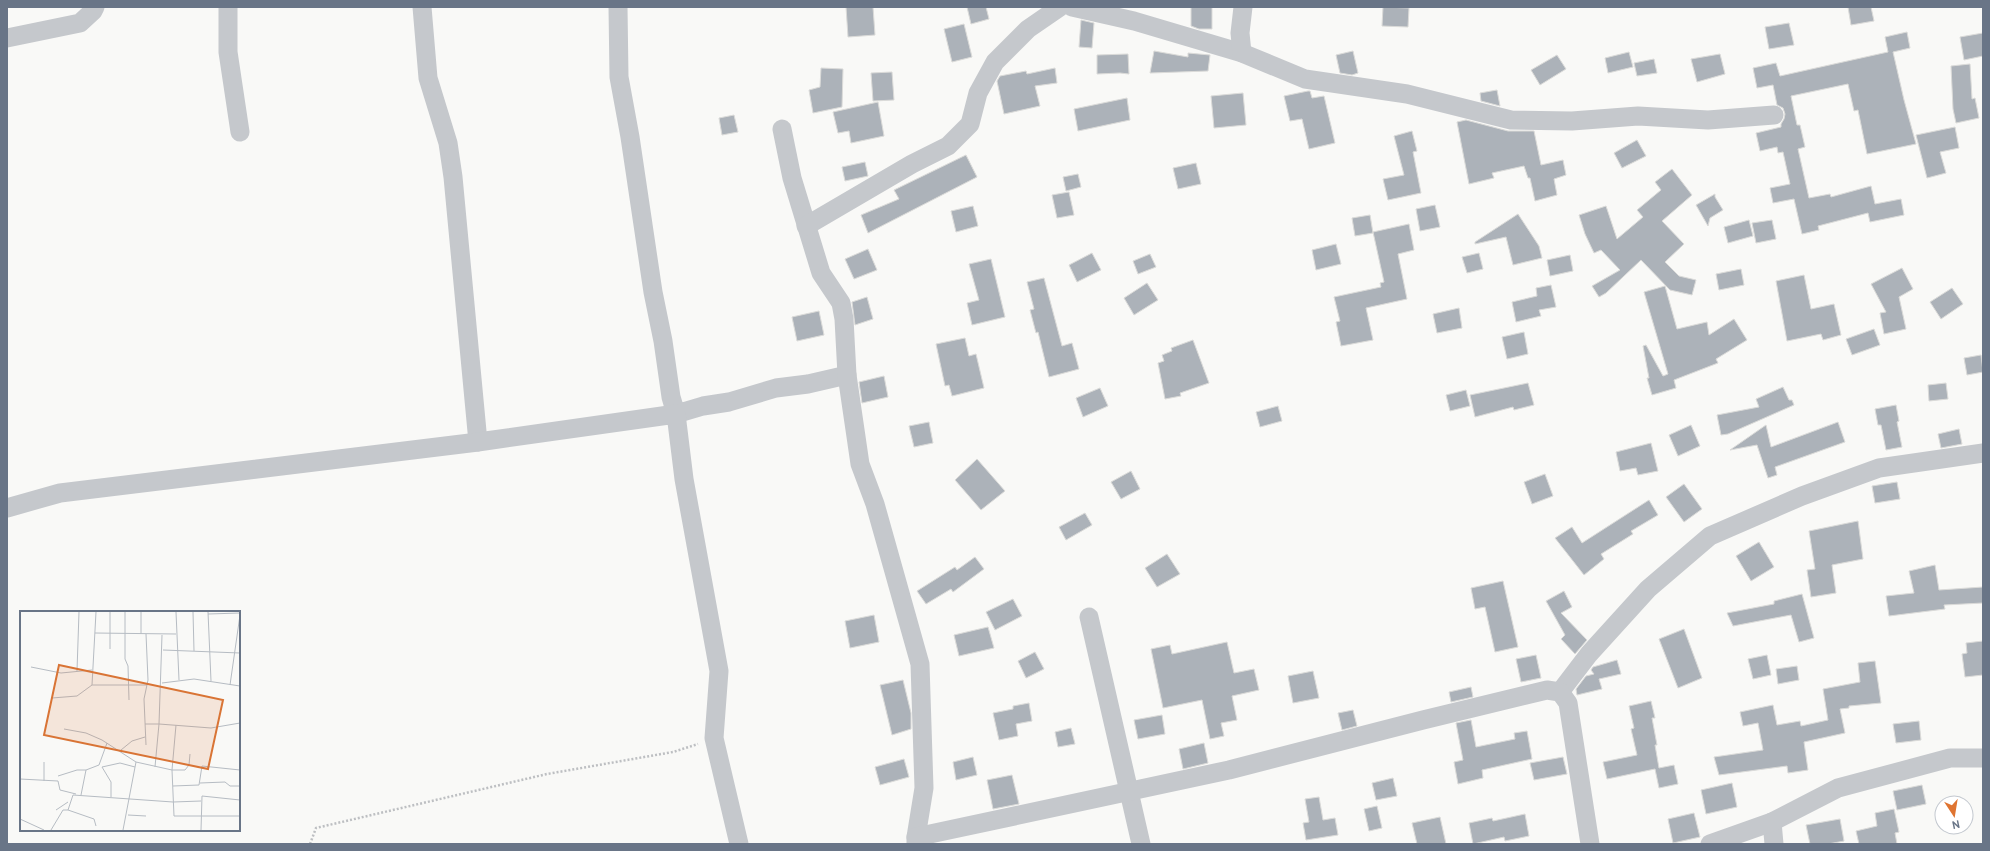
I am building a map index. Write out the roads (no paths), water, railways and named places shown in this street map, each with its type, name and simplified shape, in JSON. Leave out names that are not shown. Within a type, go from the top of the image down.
[{"type":"street","points":[[7,38],[80,23],[93,11],[95,7]]},
{"type":"street","points":[[228,7],[228,52],[240,132]]},
{"type":"street","points":[[422,7],[428,78],[448,143],[453,177],[478,442]]},
{"type":"street","points":[[618,7],[619,77],[630,137],[653,292],[663,341],[671,398],[676,414],[684,479],[719,671],[714,738],[739,844]]},
{"type":"street","points":[[806,226],[912,164],[948,146],[970,124],[978,93],[995,62],[1028,30],[1060,7]]},
{"type":"street","points":[[1072,7],[1088,9],[1134,21],[1242,53],[1305,79],[1407,94],[1511,120],[1572,121],[1638,116],[1708,120],[1774,115]]},
{"type":"street","points":[[1242,53],[1240,33],[1243,7]]},
{"type":"street","points":[[782,129],[792,178],[821,273],[840,303],[844,319],[847,376],[860,464],[875,504],[920,664],[924,788],[916,840],[1229,770],[1547,690],[1560,692],[1568,703],[1590,844]]},
{"type":"street","points":[[7,508],[60,493],[478,442],[676,414],[703,406],[729,402],[776,388],[808,384],[847,376]]},
{"type":"street","points":[[1560,692],[1589,654],[1648,589],[1710,536],[1802,496],[1879,468],[1983,453]]},
{"type":"street","points":[[1089,617],[1141,844]]},
{"type":"street","points":[[1710,844],[1772,822],[1838,788],[1950,758],[1983,758]]},
{"type":"street","points":[[1772,822],[1774,844]]}]
